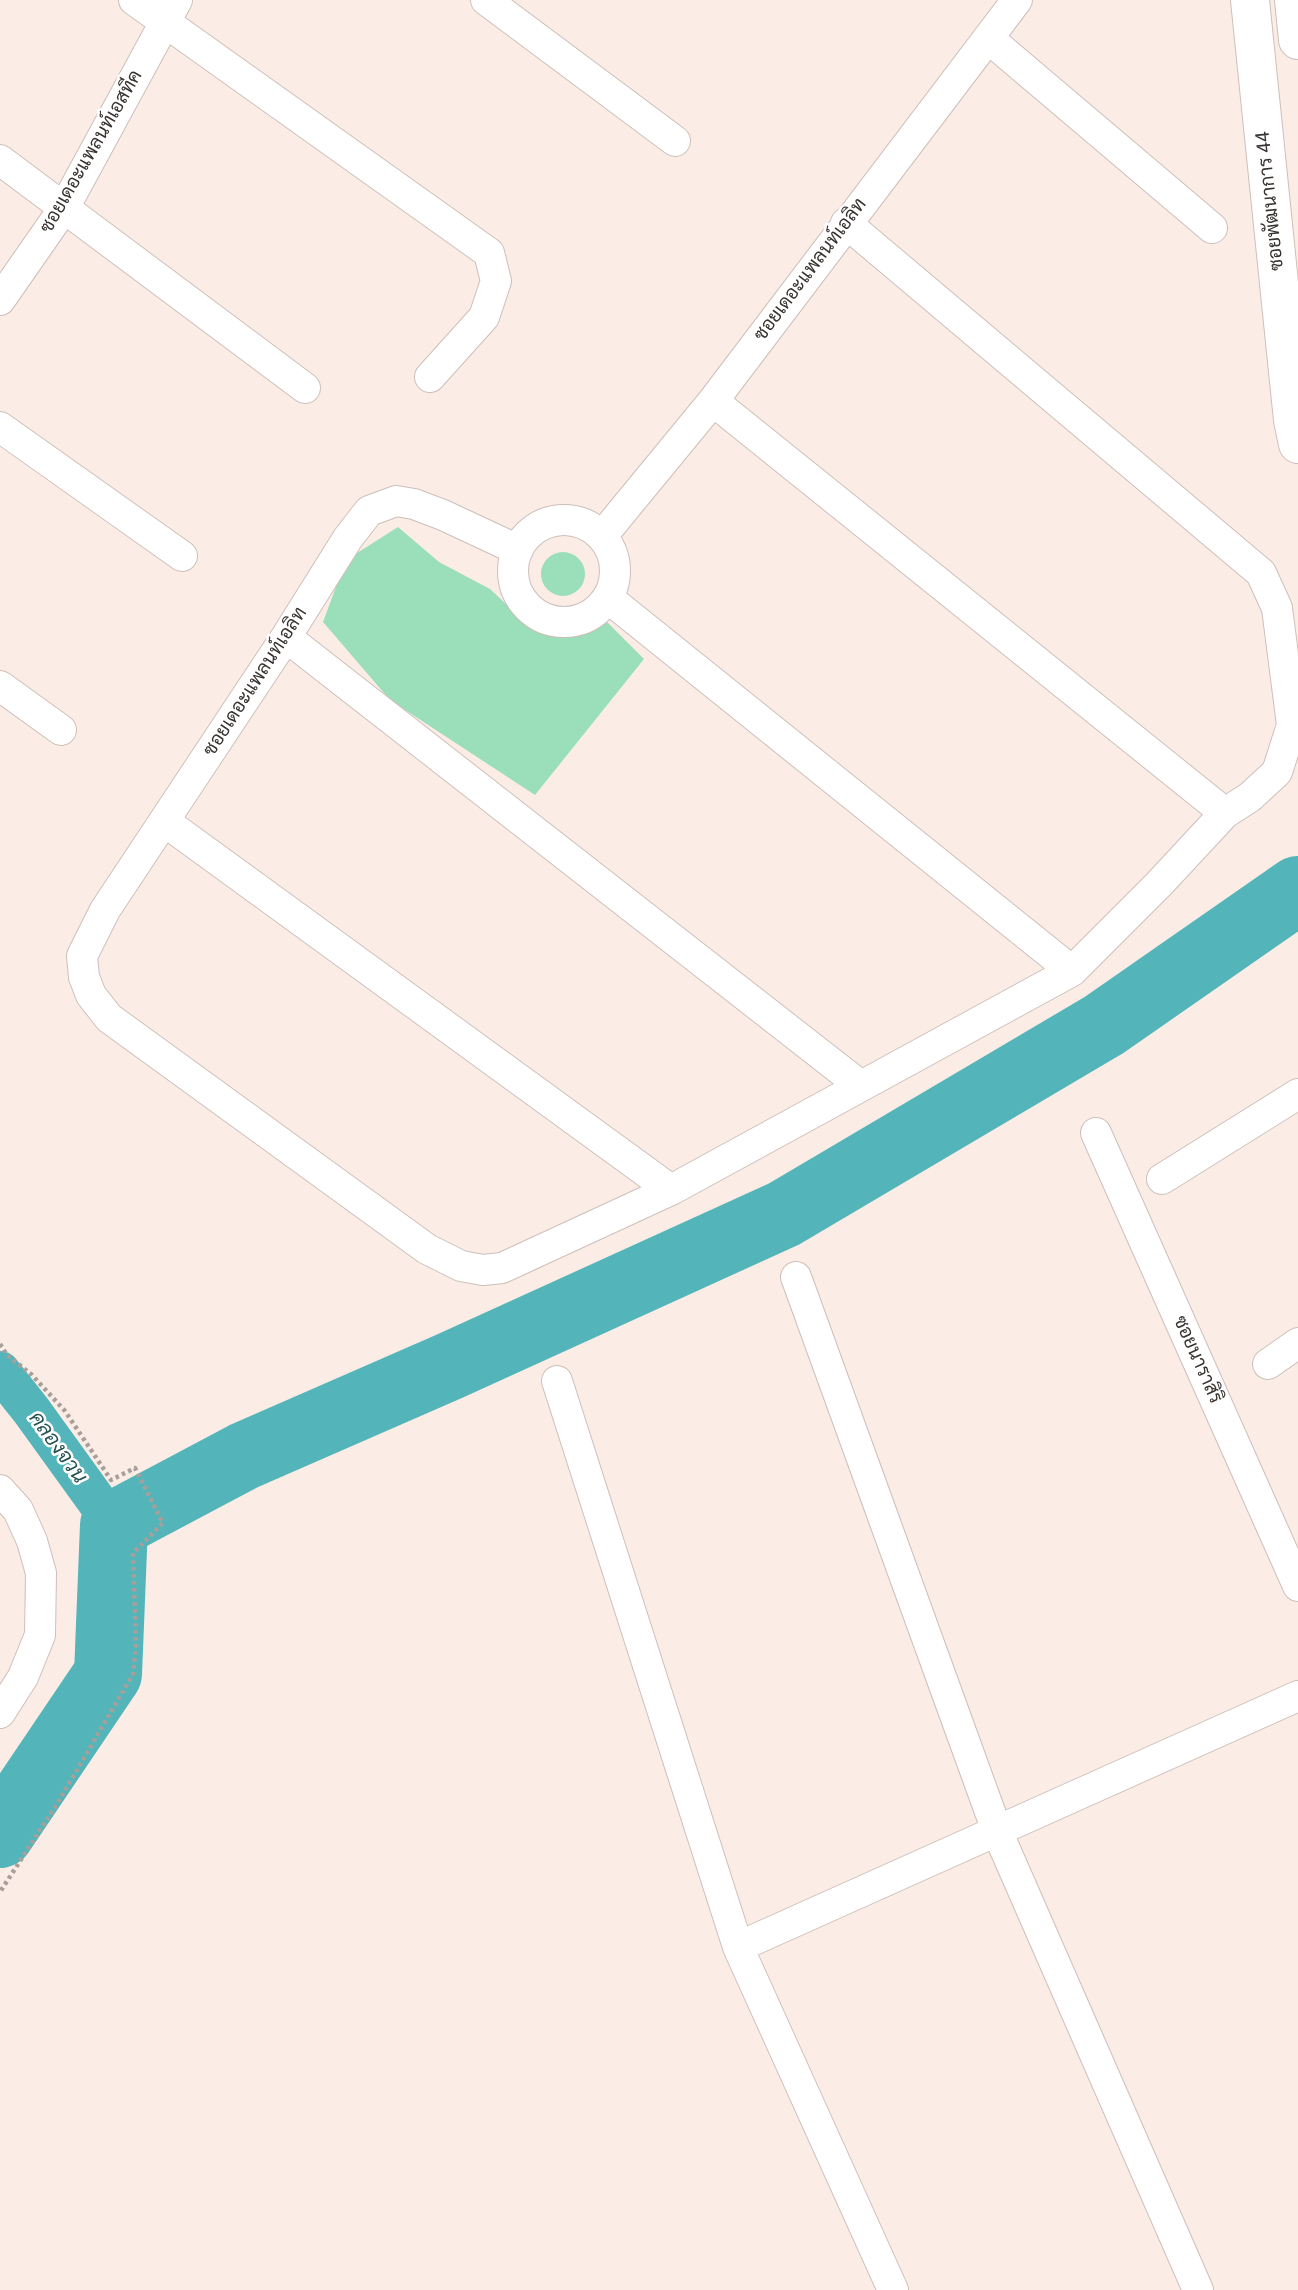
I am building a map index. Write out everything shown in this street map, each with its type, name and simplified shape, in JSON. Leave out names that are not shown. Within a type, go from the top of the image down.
[{"type":"street","points":[[134,0],[171,11],[489,253],[496,281],[484,317],[430,377]]},
{"type":"street","points":[[486,0],[675,141]]},
{"type":"street","name":"ซอยเดอะแพลนท์เอลิท","points":[[602,536],[713,401],[1017,0]]},
{"type":"street","name":"ซอยพัฒนาการ 44","points":[[1250,0],[1293,420],[1298,444]]},
{"type":"street","points":[[1294,0],[1298,40]]},
{"type":"street","name":"ซอยเดอะแพลนท์เอสทีค","points":[[0,300],[64,208],[171,11]]},
{"type":"street","points":[[988,38],[1212,228]]},
{"type":"street","points":[[0,160],[305,388]]},
{"type":"street","points":[[164,821],[671,1190],[1072,971],[1225,813],[1250,797],[1277,772],[1292,725],[1277,608],[1261,573],[846,223]]},
{"type":"street","points":[[713,401],[1225,813]]},
{"type":"street","points":[[0,427],[182,556]]},
{"type":"street","name":"ซอยเดอะแพลนท์เอลิท","points":[[518,550],[443,515],[414,505],[396,501],[369,511],[348,538],[286,637],[105,910],[82,956],[84,977],[91,995],[109,1018],[427,1249],[461,1266],[483,1270],[502,1268],[671,1190]]},
{"type":"street","points":[[556,520],[573,520],[589,526],[602,536],[611,550],[615,566],[614,582],[608,598],[597,611],[582,619],[565,623],[548,621],[533,612],[521,599],[514,584],[513,566],[518,550],[527,535],[556,520]]},
{"type":"street","points":[[608,598],[1072,971]]},
{"type":"street","points":[[286,637],[861,1086]]},
{"type":"street","points":[[0,686],[61,730]]},
{"type":"street","points":[[1162,1179],[1298,1094]]},
{"type":"street","name":"ซอยนาราสิริ","points":[[1096,1133],[1298,1586]]},
{"type":"street","points":[[796,1277],[997,1830],[1198,2290]]},
{"type":"street","points":[[1268,1364],[1298,1343]]},
{"type":"street","points":[[557,1381],[738,1947],[893,2290]]},
{"type":"street","points":[[0,1490],[18,1510],[32,1541],[41,1573],[40,1635],[23,1676],[0,1713]]},
{"type":"street","points":[[738,1947],[1298,1696]]},
{"type":"path","points":[[0,1344],[7,1355],[32,1375],[65,1411],[111,1480],[135,1468],[163,1523],[133,1553],[136,1647],[133,1674],[57,1804],[0,1892]]},
{"type":"green space","points":[[398,527],[439,562],[490,589],[527,624],[579,630],[605,620],[644,659],[535,795],[390,700],[323,622],[346,560]]},
{"type":"green space","points":[[563,552],[572,553],[579,558],[584,565],[584,583],[579,590],[572,595],[563,596],[554,595],[547,590],[542,583],[541,574],[542,565],[547,558],[554,553]]},
{"type":"waterway","points":[[0,1834],[108,1674],[114,1525],[244,1456],[450,1366],[784,1214],[1104,1025],[1298,890]]},
{"type":"waterway","name":"คลองจวน","points":[[0,1371],[114,1525]]}]
